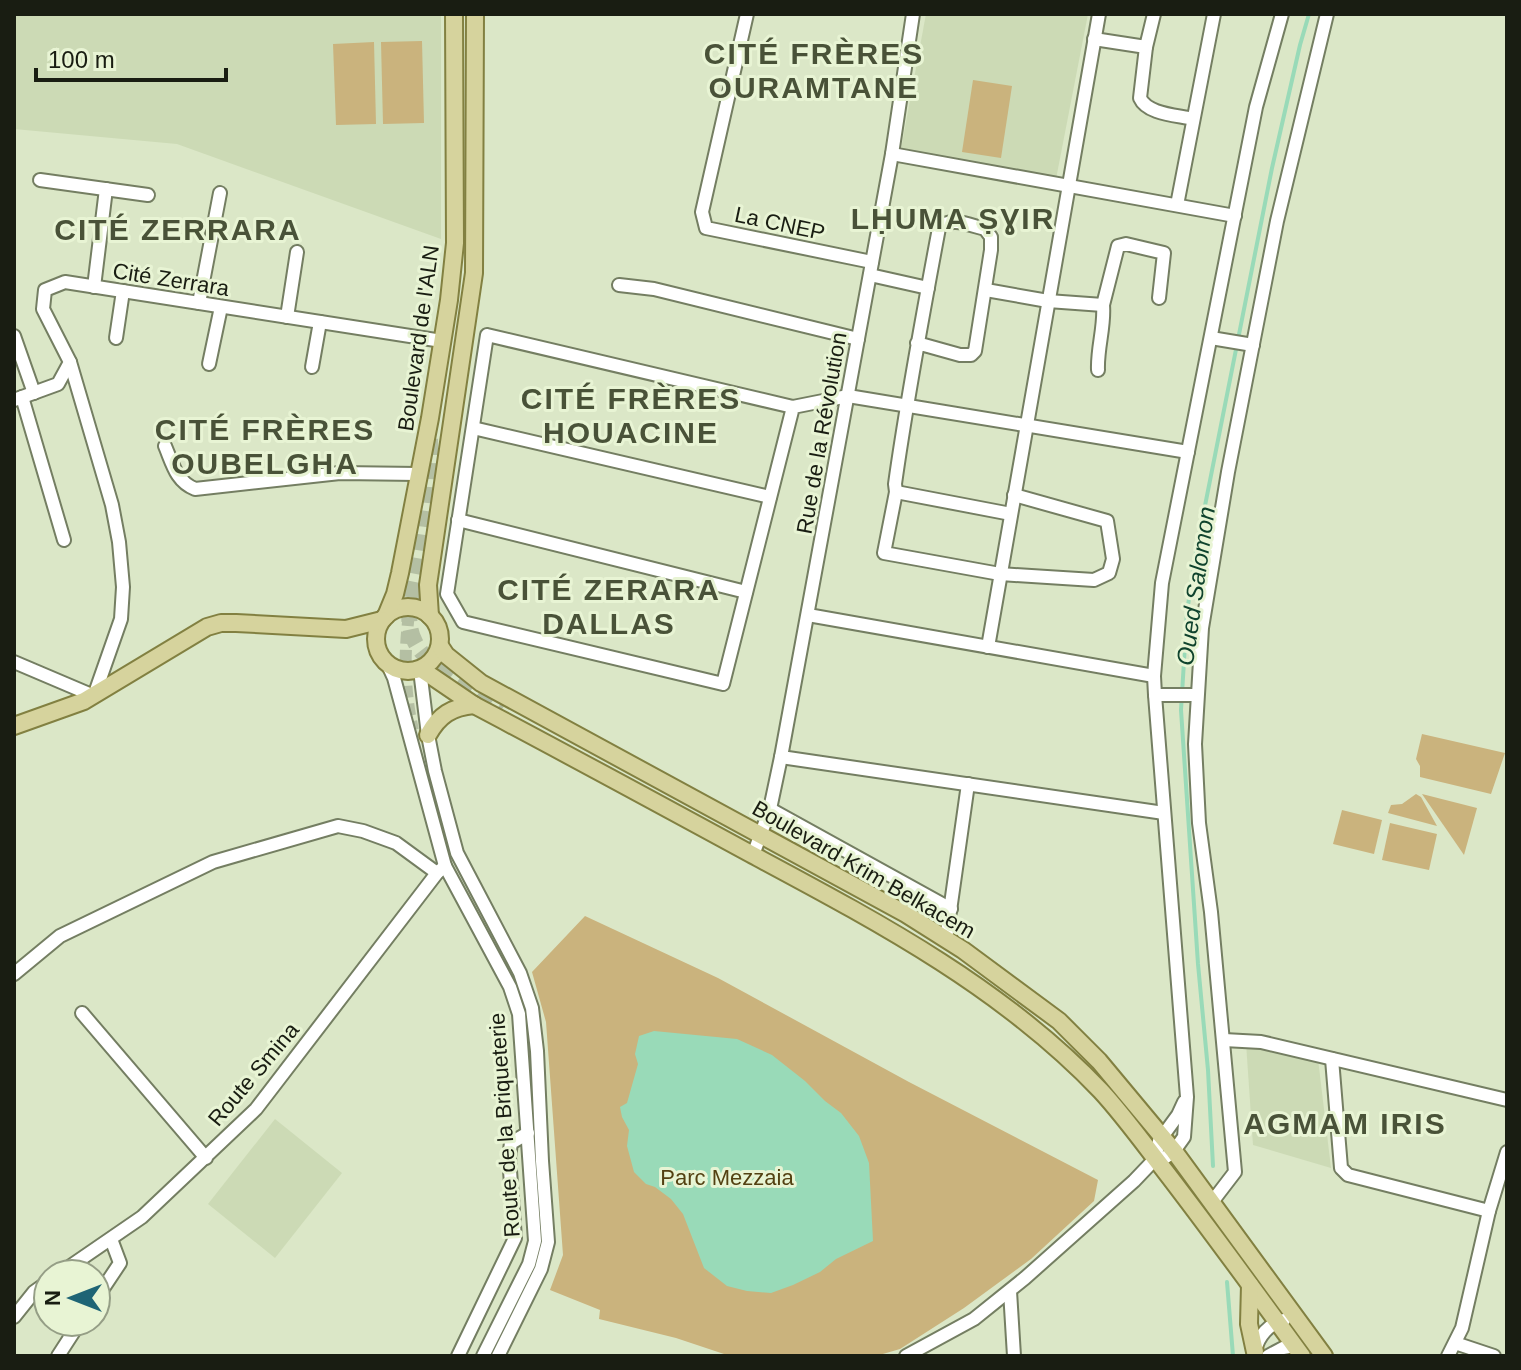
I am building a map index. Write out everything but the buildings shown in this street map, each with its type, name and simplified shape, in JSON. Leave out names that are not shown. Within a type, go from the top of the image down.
[{"type":"main road","name":"Boulevard de l'ALN","points":[[384,618],[400,573],[449,300],[455,243],[454,14]]},
{"type":"main road","name":"Boulevard de l'ALN","points":[[430,616],[428,585],[474,273],[475,14]]},
{"type":"main road","points":[[408,607],[430,616],[439,629],[440,646],[435,657],[420,669],[403,671],[388,665],[377,647],[376,633],[384,618],[392,611],[408,607]]},
{"type":"main road","points":[[346,629],[384,618]]},
{"type":"main road","points":[[14,726],[84,701],[207,627],[221,623],[346,629],[358,632],[377,647]]},
{"type":"main road","name":"Boulevard Krim Belkacem","points":[[440,646],[446,655],[481,683],[906,914],[946,939],[1059,1021],[1099,1061],[1163,1137],[1324,1356]]},
{"type":"main road","name":"Boulevard Krim Belkacem","points":[[420,669],[474,705],[844,903],[926,951],[992,995],[1033,1028],[1100,1091],[1155,1159],[1298,1351]]},
{"type":"main road","points":[[428,735],[441,716],[461,706],[474,705]]},
{"type":"main road","points":[[1250,1285],[1249,1324],[1259,1355]]},
{"type":"street","name":"La CNEP","points":[[747,14],[702,212],[706,228],[871,269]]},
{"type":"street","name":"Rue de la Révolution","points":[[753,855],[770,809],[781,757],[892,154],[913,14]]},
{"type":"street","points":[[988,647],[1099,14]]},
{"type":"street","points":[[1154,14],[1146,47],[1140,98],[1142,104],[1193,119]]},
{"type":"street","points":[[1177,205],[1214,14]]},
{"type":"street","points":[[1155,1159],[1166,1157],[1174,1151],[1184,1137],[1187,1097],[1164,813],[1160,696],[1154,676],[1162,583],[1215,339],[1256,107],[1282,14]]},
{"type":"street","points":[[1212,1202],[1235,1172],[1211,912],[1199,823],[1195,695],[1202,628],[1249,344],[1327,14]]},
{"type":"street","points":[[1094,39],[1146,47]]},
{"type":"street","points":[[892,154],[1235,216]]},
{"type":"street","points":[[40,180],[148,195]]},
{"type":"street","points":[[94,287],[106,189]]},
{"type":"street","points":[[199,303],[220,193]]},
{"type":"street","points":[[917,343],[960,355],[971,355],[975,351],[991,250],[991,237],[985,229],[952,221],[945,222],[939,228],[917,343],[906,406],[896,492],[884,553],[1000,574],[1094,580],[1109,573],[1113,559],[1107,521],[1014,495]]},
{"type":"street","points":[[1098,370],[1103,305],[1118,246],[1126,244],[1164,253],[1159,298]]},
{"type":"street","points":[[287,317],[297,252]]},
{"type":"street","points":[[871,269],[928,288]]},
{"type":"street","name":"Cité Zerrara","points":[[70,362],[43,309],[45,290],[65,282],[442,341]]},
{"type":"street","points":[[619,285],[654,289],[858,339]]},
{"type":"street","points":[[986,290],[1048,301],[1103,305]]},
{"type":"street","points":[[116,338],[123,291]]},
{"type":"street","points":[[209,364],[221,307]]},
{"type":"street","points":[[312,367],[320,322]]},
{"type":"street","points":[[466,329],[793,407],[848,396],[1188,452]]},
{"type":"street","points":[[487,335],[447,594],[463,622],[723,684],[793,407]]},
{"type":"street","points":[[14,336],[23,397],[64,540]]},
{"type":"street","points":[[1215,339],[1249,344]]},
{"type":"street","points":[[23,397],[58,384],[70,362]]},
{"type":"street","points":[[14,662],[94,696],[121,619],[123,587],[112,505],[70,362]]},
{"type":"street","points":[[473,428],[770,497]]},
{"type":"street","points":[[165,446],[176,473],[184,484],[195,489],[340,473],[418,474]]},
{"type":"street","points":[[896,492],[1011,514]]},
{"type":"street","points":[[458,520],[746,592]]},
{"type":"street","points":[[808,615],[1154,676]]},
{"type":"street","name":"Route de la Briqueterie","points":[[388,665],[394,678],[441,869],[504,975],[519,1014],[528,1133],[541,1241],[483,1356]]},
{"type":"street","name":"Route de la Briqueterie","points":[[420,669],[435,771],[457,853],[520,973],[532,1008],[537,1051],[542,1161],[541,1269],[498,1356]]},
{"type":"street","points":[[1160,696],[1195,695]]},
{"type":"street","points":[[781,757],[1164,813]]},
{"type":"street","points":[[946,939],[968,784]]},
{"type":"street","points":[[770,809],[951,909]]},
{"type":"street","points":[[14,974],[60,936],[213,862],[338,826],[396,843],[441,869]]},
{"type":"street","name":"Route Smina","points":[[83,1258],[142,1217],[256,1109],[441,869]]},
{"type":"street","points":[[82,1013],[206,1158]]},
{"type":"street","points":[[1224,1040],[1261,1042],[1507,1100]]},
{"type":"street","points":[[1332,1059],[1341,1168],[1348,1175],[1489,1211]]},
{"type":"street","points":[[906,1356],[974,1319],[1123,1191],[1155,1159],[1158,1145],[1187,1097]]},
{"type":"street","points":[[458,1356],[515,1238],[509,1157],[511,1143],[528,1133]]},
{"type":"street","points":[[1448,1356],[1462,1328],[1489,1211],[1507,1152]]},
{"type":"street","points":[[515,1238],[541,1241]]},
{"type":"street","points":[[111,1239],[120,1263],[112,1275]]},
{"type":"street","points":[[1010,1291],[1014,1356]]},
{"type":"street","points":[[14,1317],[32,1294]]},
{"type":"street","points":[[1295,1317],[1266,1330],[1261,1337],[1259,1355],[1283,1348],[1298,1351]]},
{"type":"street","points":[[58,1356],[70,1338]]},
{"type":"street","points":[[1455,1343],[1494,1356]]},
{"type":"shaded area","points":[[14,14],[441,14],[441,239],[177,144],[14,129]]},
{"type":"shaded area","points":[[926,14],[1088,14],[1056,179],[901,149]]},
{"type":"shaded area","points":[[654,1031],[737,1039],[772,1055],[841,1113],[859,1136],[869,1163],[873,1241],[836,1259],[820,1272],[771,1293],[727,1286],[704,1268],[683,1214],[671,1199],[646,1184],[634,1172],[627,1146],[629,1130],[620,1107],[627,1103],[638,1064],[635,1054],[639,1036]]},
{"type":"shaded area","points":[[1246,1043],[1318,1059],[1331,1168],[1253,1145]]},
{"type":"shaded area","points":[[275,1119],[342,1173],[275,1258],[208,1204]]},
{"type":"green space","points":[[422,41],[424,123],[383,124],[381,42]]},
{"type":"green space","points":[[374,42],[376,124],[336,125],[333,44]]},
{"type":"green space","points":[[973,80],[1012,86],[1001,158],[962,152]]},
{"type":"green space","points":[[1422,734],[1505,753],[1491,794],[1420,777],[1416,759]]},
{"type":"green space","points":[[1416,794],[1421,797],[1437,826],[1388,813],[1391,805],[1402,804]]},
{"type":"green space","points":[[1422,794],[1477,808],[1464,855]]},
{"type":"green space","points":[[1342,810],[1382,820],[1374,854],[1333,844]]},
{"type":"green space","points":[[1390,823],[1437,834],[1429,870],[1382,860]]},
{"type":"green space","name":"Parc Mezzaia","points":[[585,916],[718,978],[1098,1180],[1094,1201],[1031,1259],[964,1308],[900,1349],[876,1356],[730,1356],[676,1338],[599,1319],[600,1310],[550,1290],[563,1255],[546,1022],[532,972]]},
{"type":"waterway","name":"Oued Salomon","points":[[1213,1166],[1181,710],[1187,612],[1197,546],[1272,168],[1309,14]]},
{"type":"waterway","name":"Oued Salomon","points":[[1227,1282],[1233,1356]]},
{"type":"tunnel","points":[[430,439],[426,504],[410,606],[411,633],[430,661],[500,712]]},
{"type":"tunnel","points":[[409,614],[406,672],[413,730]]},
{"type":"district","name":"CITÉ FRÈRES OURAMTANE","points":[[814,71]]},
{"type":"district","name":"LḤUMA ṢƔIR","points":[[953,219]]},
{"type":"district","name":"CITÉ ZERRARA","points":[[178,230]]},
{"type":"district","name":"CITÉ FRÈRES HOUACINE","points":[[631,416]]},
{"type":"district","name":"CITÉ FRÈRES OUBELGHA","points":[[265,447]]},
{"type":"district","name":"CITÉ ZERARA DALLAS","points":[[609,607]]},
{"type":"district","name":"AGMAM IRIS","points":[[1345,1124]]}]
